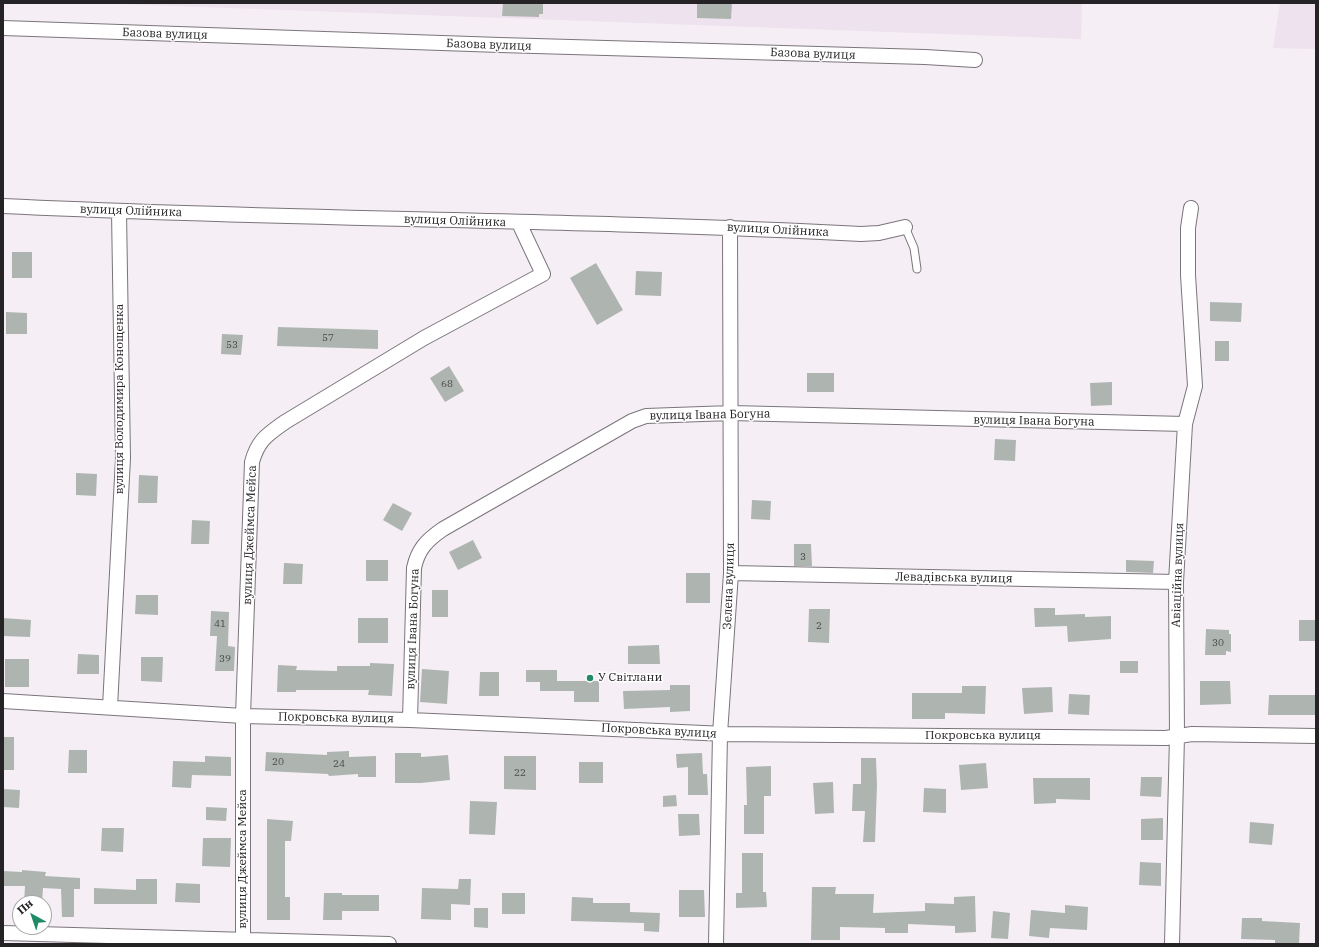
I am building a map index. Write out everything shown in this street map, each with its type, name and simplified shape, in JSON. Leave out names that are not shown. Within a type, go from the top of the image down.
[{"type":"street","name":"Базова вулиця","points":[[3,28],[500,45],[925,56],[975,60]]},
{"type":"street","name":"вулиця Олійника","points":[[3,206],[119,212],[730,227],[861,234],[879,233],[906,227]]},
{"type":"street","name":"Авіаційна вулиця","points":[[1172,944],[1177,736],[1176,582],[1185,424],[1195,386],[1188,275],[1188,228],[1191,208]]},
{"type":"street","name":"вулиця Володимира Конощенка","points":[[110,707],[123,458],[119,212]]},
{"type":"street","name":"вулиця Джеймса Мейса","points":[[244,942],[243,716],[252,462],[256,448],[266,436],[285,422],[424,338],[543,274],[519,223]]},
{"type":"street","name":"Зелена вулиця","points":[[716,944],[720,734],[731,573],[730,227]]},
{"type":"street","name":"вулиця Івана Богуна","points":[[410,720],[414,568],[416,557],[422,546],[431,537],[632,421],[646,416],[731,413],[1185,424]]},
{"type":"street","name":"Левадівська вулиця","points":[[731,573],[1176,582]]},
{"type":"street","name":"Покровська вулиця","points":[[3,701],[243,716],[410,720],[720,734],[1177,736],[1192,734],[1316,736]]},
{"type":"street","points":[[3,933],[244,942],[389,944]]},
{"type":"lane","points":[[906,227],[914,248],[918,269]]},
{"type":"shaded area","points":[[91,3],[1082,3],[1081,39]]},
{"type":"shaded area","points":[[1280,3],[1316,3],[1316,49],[1273,48]]},
{"type":"building","points":[[503,3],[543,3],[543,14],[539,14],[539,17],[502,16]]},
{"type":"building","points":[[697,3],[732,3],[731,19],[697,18]]},
{"type":"building","points":[[12,252],[32,252],[32,278],[12,278]]},
{"type":"building","points":[[596,263],[623,310],[597,325],[570,278]]},
{"type":"building","points":[[636,271],[662,272],[661,296],[635,295]]},
{"type":"building","points":[[1210,302],[1242,303],[1241,322],[1210,321]]},
{"type":"building","points":[[6,312],[27,313],[27,334],[6,334]]},
{"type":"building","points":[[278,327],[378,330],[378,349],[277,346]]},
{"type":"building","points":[[222,334],[243,335],[241,355],[221,354]]},
{"type":"building","points":[[1215,341],[1229,341],[1229,361],[1215,361]]},
{"type":"building","points":[[449,366],[464,391],[445,402],[430,378]]},
{"type":"building","points":[[807,373],[834,373],[834,392],[807,392]]},
{"type":"building","points":[[1112,382],[1112,405],[1091,406],[1090,383]]},
{"type":"building","points":[[995,439],[1016,440],[1015,461],[994,460]]},
{"type":"building","points":[[76,473],[97,474],[96,496],[76,495]]},
{"type":"building","points":[[139,475],[158,476],[157,503],[138,503]]},
{"type":"building","points":[[752,500],[771,501],[770,520],[751,519]]},
{"type":"building","points":[[393,503],[412,513],[402,531],[383,520]]},
{"type":"building","points":[[192,520],[210,521],[209,544],[191,544]]},
{"type":"building","points":[[473,540],[482,558],[458,570],[449,552]]},
{"type":"building","points":[[794,544],[811,544],[812,566],[794,566]]},
{"type":"building","points":[[366,560],[388,560],[388,581],[366,581]]},
{"type":"building","points":[[1126,560],[1154,561],[1153,573],[1126,572]]},
{"type":"building","points":[[284,563],[303,564],[302,584],[283,584]]},
{"type":"building","points":[[686,573],[710,573],[710,603],[686,603]]},
{"type":"building","points":[[432,590],[448,590],[448,617],[432,617]]},
{"type":"building","points":[[136,595],[158,595],[158,615],[135,614]]},
{"type":"building","points":[[1034,608],[1055,608],[1055,615],[1085,614],[1085,617],[1111,616],[1111,639],[1068,642],[1067,626],[1035,627]]},
{"type":"building","points":[[809,609],[830,609],[829,643],[808,642]]},
{"type":"building","points":[[211,611],[229,612],[228,646],[235,647],[234,671],[215,671],[217,636],[210,636]]},
{"type":"building","points":[[3,618],[31,620],[30,637],[3,636]]},
{"type":"building","points":[[358,618],[388,618],[388,643],[358,643]]},
{"type":"building","points":[[1299,620],[1316,620],[1316,641],[1299,641]]},
{"type":"building","points":[[1206,629],[1229,630],[1229,634],[1231,634],[1231,652],[1226,651],[1226,655],[1205,655]]},
{"type":"building","points":[[659,645],[660,664],[628,664],[628,646]]},
{"type":"building","points":[[78,654],[99,655],[99,674],[77,674]]},
{"type":"building","points":[[141,657],[163,657],[162,682],[141,681]]},
{"type":"building","points":[[5,659],[29,659],[29,687],[5,687]]},
{"type":"building","points":[[1120,661],[1138,661],[1138,673],[1120,673]]},
{"type":"building","points":[[370,663],[394,664],[392,696],[368,695],[369,690],[296,690],[296,692],[277,692],[278,665],[297,666],[296,670],[337,671],[337,666],[370,666]]},
{"type":"building","points":[[422,669],[449,671],[447,704],[420,702]]},
{"type":"building","points":[[526,670],[557,670],[557,681],[599,681],[599,702],[574,702],[574,691],[540,691],[540,682],[526,682]]},
{"type":"building","points":[[480,672],[499,672],[499,696],[479,696]]},
{"type":"building","points":[[1200,681],[1230,681],[1231,704],[1200,705]]},
{"type":"building","points":[[670,685],[690,685],[690,711],[670,712],[670,707],[624,709],[623,691],[670,690]]},
{"type":"building","points":[[962,686],[986,686],[985,714],[945,713],[945,719],[912,719],[912,693],[962,693]]},
{"type":"building","points":[[1052,687],[1053,712],[1024,714],[1022,688]]},
{"type":"building","points":[[1069,694],[1090,695],[1089,715],[1068,714]]},
{"type":"building","points":[[1269,695],[1316,695],[1316,715],[1268,715]]},
{"type":"building","points":[[3,737],[14,737],[14,770],[3,770]]},
{"type":"building","points":[[69,750],[87,750],[87,773],[68,773]]},
{"type":"building","points":[[349,751],[349,757],[376,756],[376,777],[358,777],[358,774],[329,776],[328,774],[265,771],[266,752],[327,755],[327,752]]},
{"type":"building","points":[[395,753],[421,753],[421,757],[448,755],[450,780],[421,783],[395,783]]},
{"type":"building","points":[[702,753],[703,774],[707,774],[708,795],[688,795],[688,767],[677,768],[676,754]]},
{"type":"building","points":[[205,756],[231,757],[231,776],[192,775],[191,788],[172,787],[173,761],[205,762]]},
{"type":"building","points":[[504,756],[536,756],[536,790],[504,789]]},
{"type":"building","points":[[861,758],[876,758],[877,785],[875,842],[863,842],[865,811],[852,811],[853,784],[861,784]]},
{"type":"building","points":[[579,762],[603,762],[603,783],[579,783]]},
{"type":"building","points":[[986,763],[988,788],[961,790],[959,765]]},
{"type":"building","points":[[771,766],[771,796],[764,796],[764,834],[744,834],[744,805],[747,805],[746,767]]},
{"type":"building","points":[[1141,777],[1162,777],[1161,797],[1140,796]]},
{"type":"building","points":[[1033,778],[1090,778],[1090,800],[1056,799],[1056,803],[1034,804]]},
{"type":"building","points":[[833,782],[834,813],[815,814],[813,783]]},
{"type":"building","points":[[924,788],[946,789],[946,813],[923,812]]},
{"type":"building","points":[[3,789],[20,790],[19,808],[3,807]]},
{"type":"building","points":[[676,795],[677,806],[663,807],[663,796]]},
{"type":"building","points":[[470,801],[497,802],[495,835],[469,834]]},
{"type":"building","points":[[206,807],[227,808],[226,821],[206,820]]},
{"type":"building","points":[[678,814],[699,814],[700,835],[679,836]]},
{"type":"building","points":[[1163,818],[1163,840],[1141,840],[1141,819]]},
{"type":"building","points":[[267,819],[293,821],[291,841],[285,841],[285,897],[290,897],[290,920],[267,920]]},
{"type":"building","points":[[1250,822],[1274,824],[1272,845],[1249,843]]},
{"type":"building","points":[[102,828],[124,828],[123,852],[101,851]]},
{"type":"building","points":[[203,838],[231,838],[230,867],[202,866]]},
{"type":"building","points":[[742,853],[763,853],[763,892],[766,892],[767,907],[736,908],[736,893],[742,893]]},
{"type":"building","points":[[1140,862],[1161,863],[1161,886],[1139,885]]},
{"type":"building","points":[[22,870],[46,872],[45,876],[80,878],[80,889],[74,889],[74,917],[62,917],[61,889],[43,888],[43,895],[24,895],[25,886],[3,886],[3,871],[22,872]]},
{"type":"building","points":[[136,879],[157,879],[157,904],[94,904],[94,888],[136,890]]},
{"type":"building","points":[[459,879],[471,879],[470,905],[451,904],[451,920],[421,919],[422,888],[458,889]]},
{"type":"building","points":[[176,883],[200,884],[200,903],[175,902]]},
{"type":"building","points":[[812,887],[836,887],[835,894],[874,894],[873,913],[925,911],[925,903],[954,904],[954,897],[975,896],[976,932],[955,933],[955,926],[908,924],[908,933],[885,933],[885,928],[840,927],[840,940],[811,940]]},
{"type":"building","points":[[679,890],[704,890],[705,917],[679,917]]},
{"type":"building","points":[[324,893],[342,893],[342,895],[379,895],[379,911],[342,911],[342,920],[323,920]]},
{"type":"building","points":[[502,893],[525,893],[525,914],[502,914]]},
{"type":"building","points":[[572,897],[593,898],[593,903],[630,903],[630,912],[660,913],[659,932],[644,931],[644,923],[571,921]]},
{"type":"building","points":[[1065,905],[1088,907],[1087,930],[1050,928],[1049,938],[1029,936],[1031,910],[1065,913]]},
{"type":"building","points":[[474,908],[488,908],[488,928],[474,927]]},
{"type":"building","points":[[993,911],[1010,913],[1008,939],[991,938]]},
{"type":"building","points":[[1242,918],[1262,918],[1262,921],[1300,923],[1299,944],[1275,943],[1275,940],[1241,939]]},
{"type":"place","name":"У Світлани","points":[[590,678]]}]
